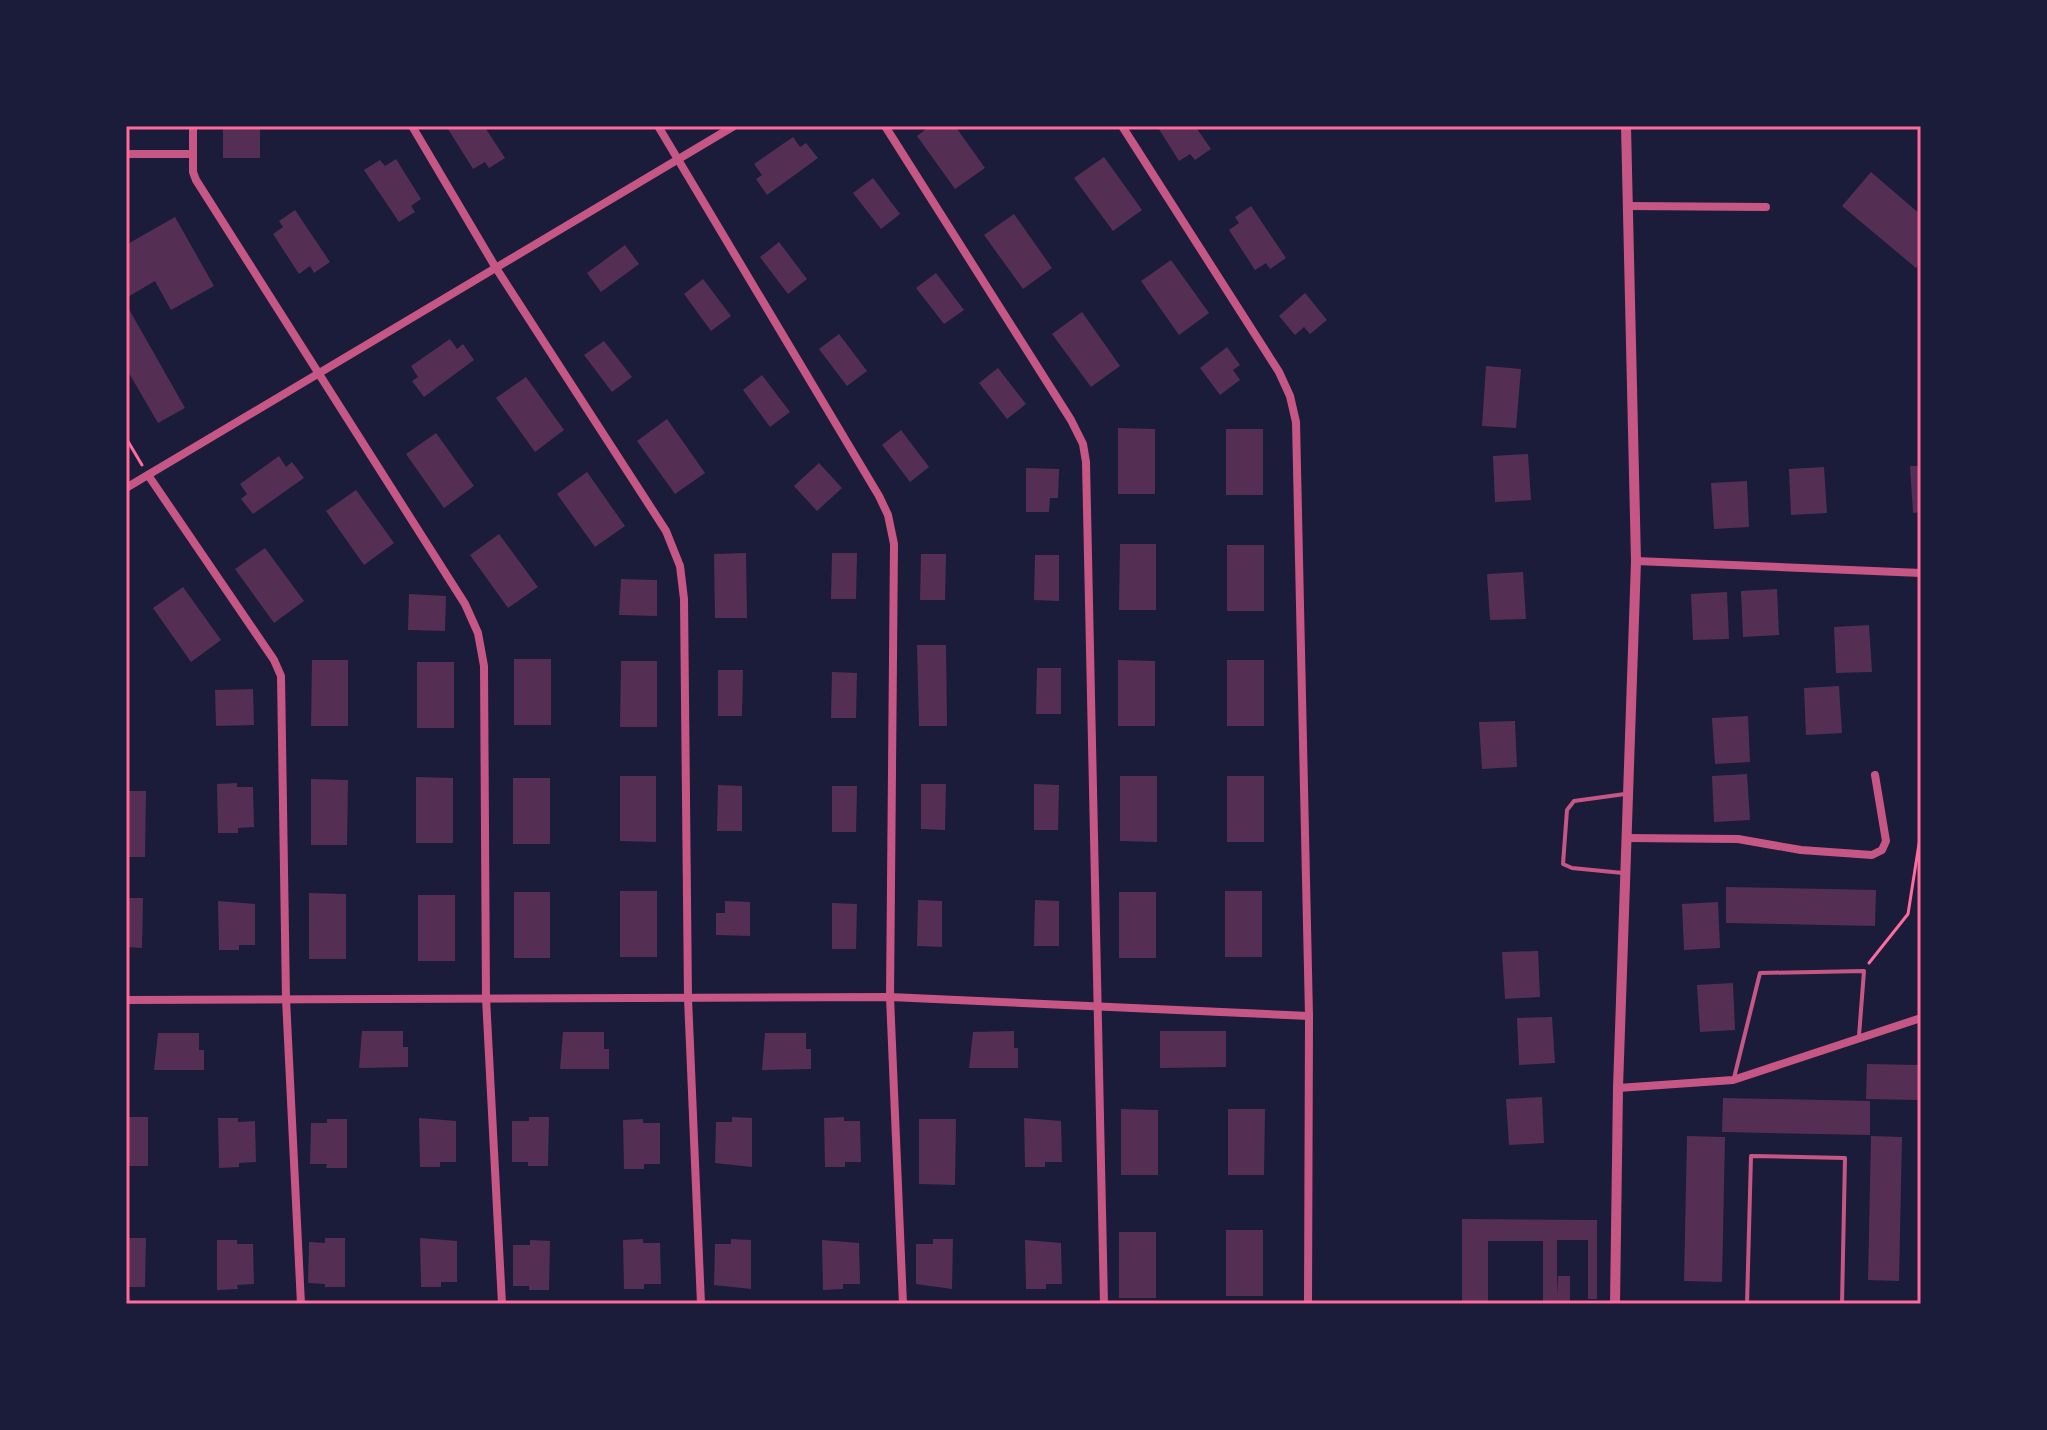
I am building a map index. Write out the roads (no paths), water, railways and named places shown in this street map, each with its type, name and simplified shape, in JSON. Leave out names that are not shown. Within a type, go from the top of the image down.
[{"type":"street","points":[[193,126],[196,180],[465,604],[478,633],[484,666],[486,998],[502,1304]]},
{"type":"street","points":[[412,126],[496,268],[666,531],[680,566],[684,599],[688,998],[701,1304]]},
{"type":"street","points":[[658,126],[888,515],[894,544],[890,997],[903,1304]]},
{"type":"street","points":[[126,488],[734,126]]},
{"type":"street","points":[[885,126],[1071,420],[1083,444],[1087,478],[1104,1304]]},
{"type":"street","points":[[1122,126],[1279,372],[1290,396],[1296,422],[1309,1016],[1308,1304]]},
{"type":"street","points":[[1615,1304],[1618,1088],[1636,561],[1626,126]]},
{"type":"street","points":[[126,154],[193,154]]},
{"type":"street","points":[[1628,206],[1766,207]]},
{"type":"street","points":[[148,475],[274,660],[281,676],[286,999],[301,1304]]},
{"type":"street","points":[[1636,561],[1921,573]]},
{"type":"street","points":[[1626,838],[1738,839],[1801,850],[1872,855],[1882,850],[1886,841],[1875,775]]},
{"type":"street","points":[[126,1000],[890,997],[1309,1016]]},
{"type":"street","points":[[1618,1088],[1733,1080],[1921,1018]]},
{"type":"lane","points":[[1625,873],[1572,868],[1563,864],[1567,810],[1574,801],[1628,794]]},
{"type":"lane","points":[[1733,1080],[1760,973],[1864,971],[1859,1036]]},
{"type":"lane","points":[[1747,1304],[1751,1156],[1845,1158],[1842,1304]]}]
